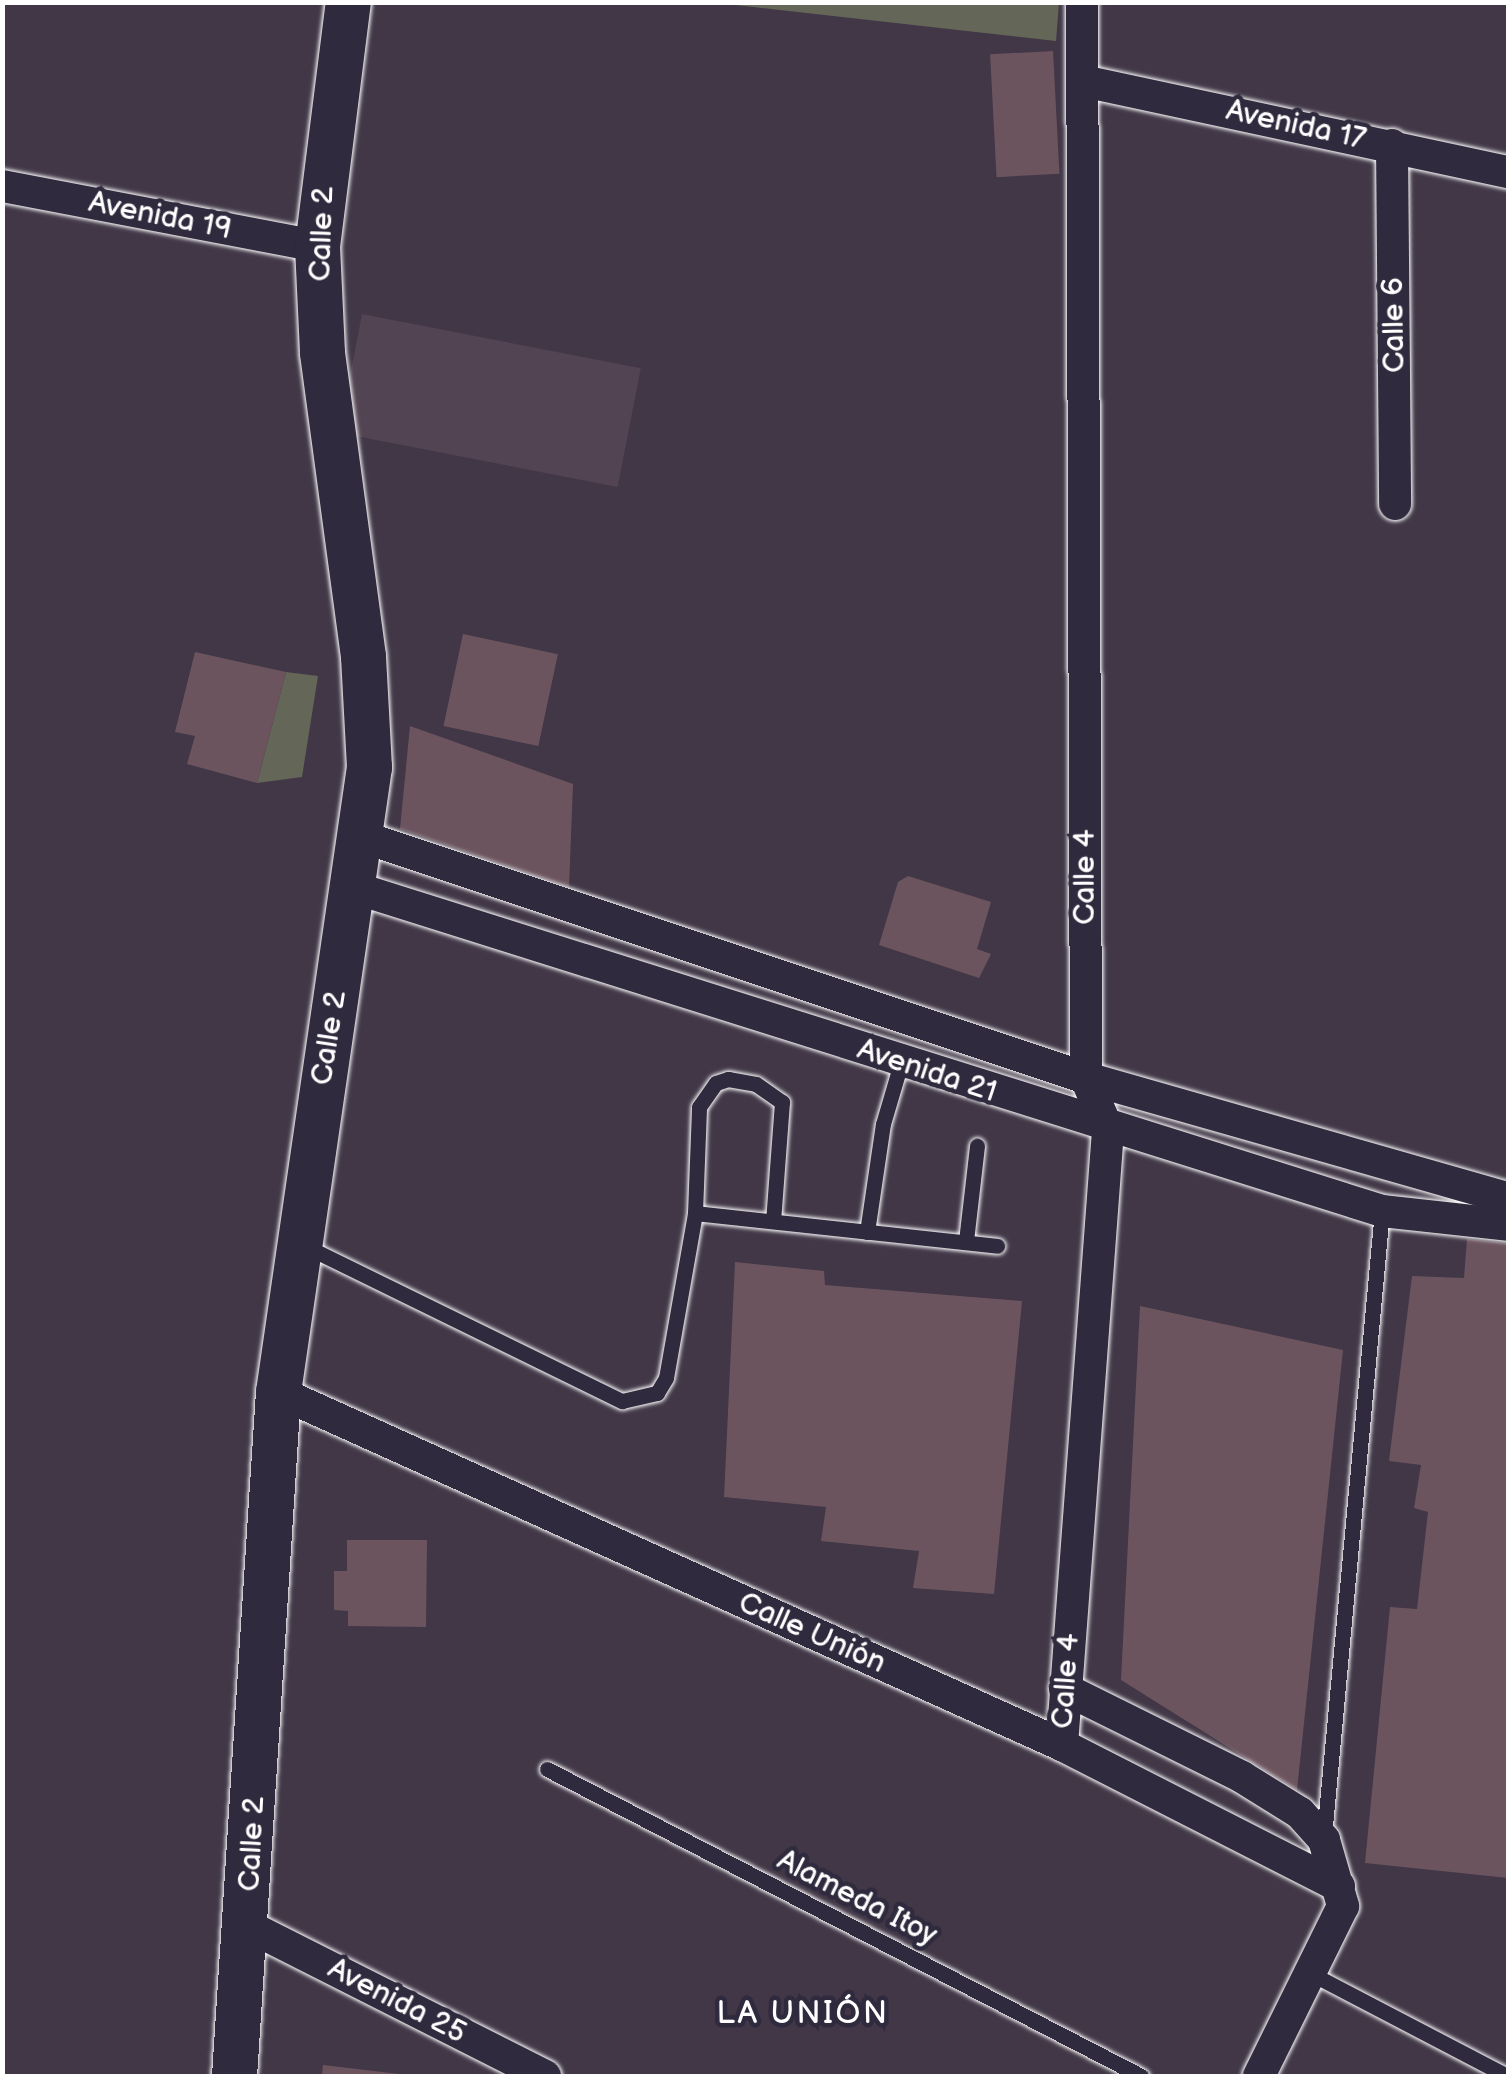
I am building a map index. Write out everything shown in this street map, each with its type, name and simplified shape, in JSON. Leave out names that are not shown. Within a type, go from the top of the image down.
[{"type":"main road","name":"Calle 2","points":[[234,2076],[248,1926],[278,1392],[369,767],[363,656],[322,352],[317,246],[348,2]]},
{"type":"street","name":"Calle 4","points":[[1062,1745],[1108,1130],[1086,1078],[1082,2]]},
{"type":"street","name":"Avenida 17","points":[[1083,81],[1508,172]]},
{"type":"street","name":"Calle 6","points":[[1392,145],[1396,504]]},
{"type":"street","name":"Avenida 19","points":[[2,186],[317,246]]},
{"type":"street","name":"Avenida 21","points":[[360,836],[1086,1078],[1508,1198]]},
{"type":"street","name":"Avenida 21","points":[[352,887],[1108,1130],[1382,1212],[1508,1224]]},
{"type":"street","name":"Calle Unión","points":[[278,1392],[1062,1745],[1339,1886]]},
{"type":"street","points":[[1065,1689],[1242,1777],[1300,1812],[1324,1840],[1339,1886],[1338,1922],[1260,2076]]},
{"type":"street","name":"Avenida 25","points":[[248,1926],[545,2076]]},
{"type":"lane","points":[[867,1232],[883,1124],[900,1063]]},
{"type":"lane","points":[[297,1242],[622,1401],[657,1394],[666,1378],[695,1214],[699,1107],[716,1083],[728,1079],[756,1084],[782,1102],[773,1221]]},
{"type":"lane","points":[[966,1241],[977,1146]]},
{"type":"lane","points":[[1324,1840],[1382,1212]]},
{"type":"lane","points":[[695,1214],[997,1246]]},
{"type":"lane","name":"Alameda Itoy","points":[[547,1769],[1141,2076]]},
{"type":"lane","points":[[1312,1974],[1506,2076]]},
{"type":"shaded area","points":[[362,314],[641,368],[618,487],[339,433]]},
{"type":"green space","points":[[1058,2],[1059,3],[1056,41],[717,3]]},
{"type":"green space","points":[[286,672],[318,676],[302,777],[257,783]]},
{"type":"building","points":[[1053,51],[1059,174],[997,177],[990,54]]},
{"type":"building","points":[[463,634],[558,654],[538,746],[443,726]]},
{"type":"building","points":[[195,652],[286,672],[257,783],[187,764],[195,736],[175,732]]},
{"type":"building","points":[[410,726],[573,784],[569,887],[400,829]]},
{"type":"building","points":[[908,876],[991,902],[977,949],[991,954],[979,978],[879,945],[898,882]]},
{"type":"building","points":[[1467,1239],[1508,1243],[1508,1878],[1365,1863],[1390,1607],[1417,1609],[1428,1512],[1414,1508],[1421,1465],[1389,1461],[1412,1276],[1464,1278]]},
{"type":"building","points":[[735,1262],[824,1271],[825,1285],[1022,1301],[994,1594],[913,1588],[919,1551],[821,1541],[826,1507],[724,1497]]},
{"type":"building","points":[[1140,1306],[1343,1350],[1297,1790],[1121,1680]]},
{"type":"building","points":[[347,1540],[427,1540],[426,1627],[348,1626],[348,1611],[334,1610],[334,1571],[347,1571]]},
{"type":"building","points":[[323,2065],[399,2074],[399,2076],[322,2076]]},
{"type":"district","name":"LA UNIÓN","points":[[803,2014]]}]
